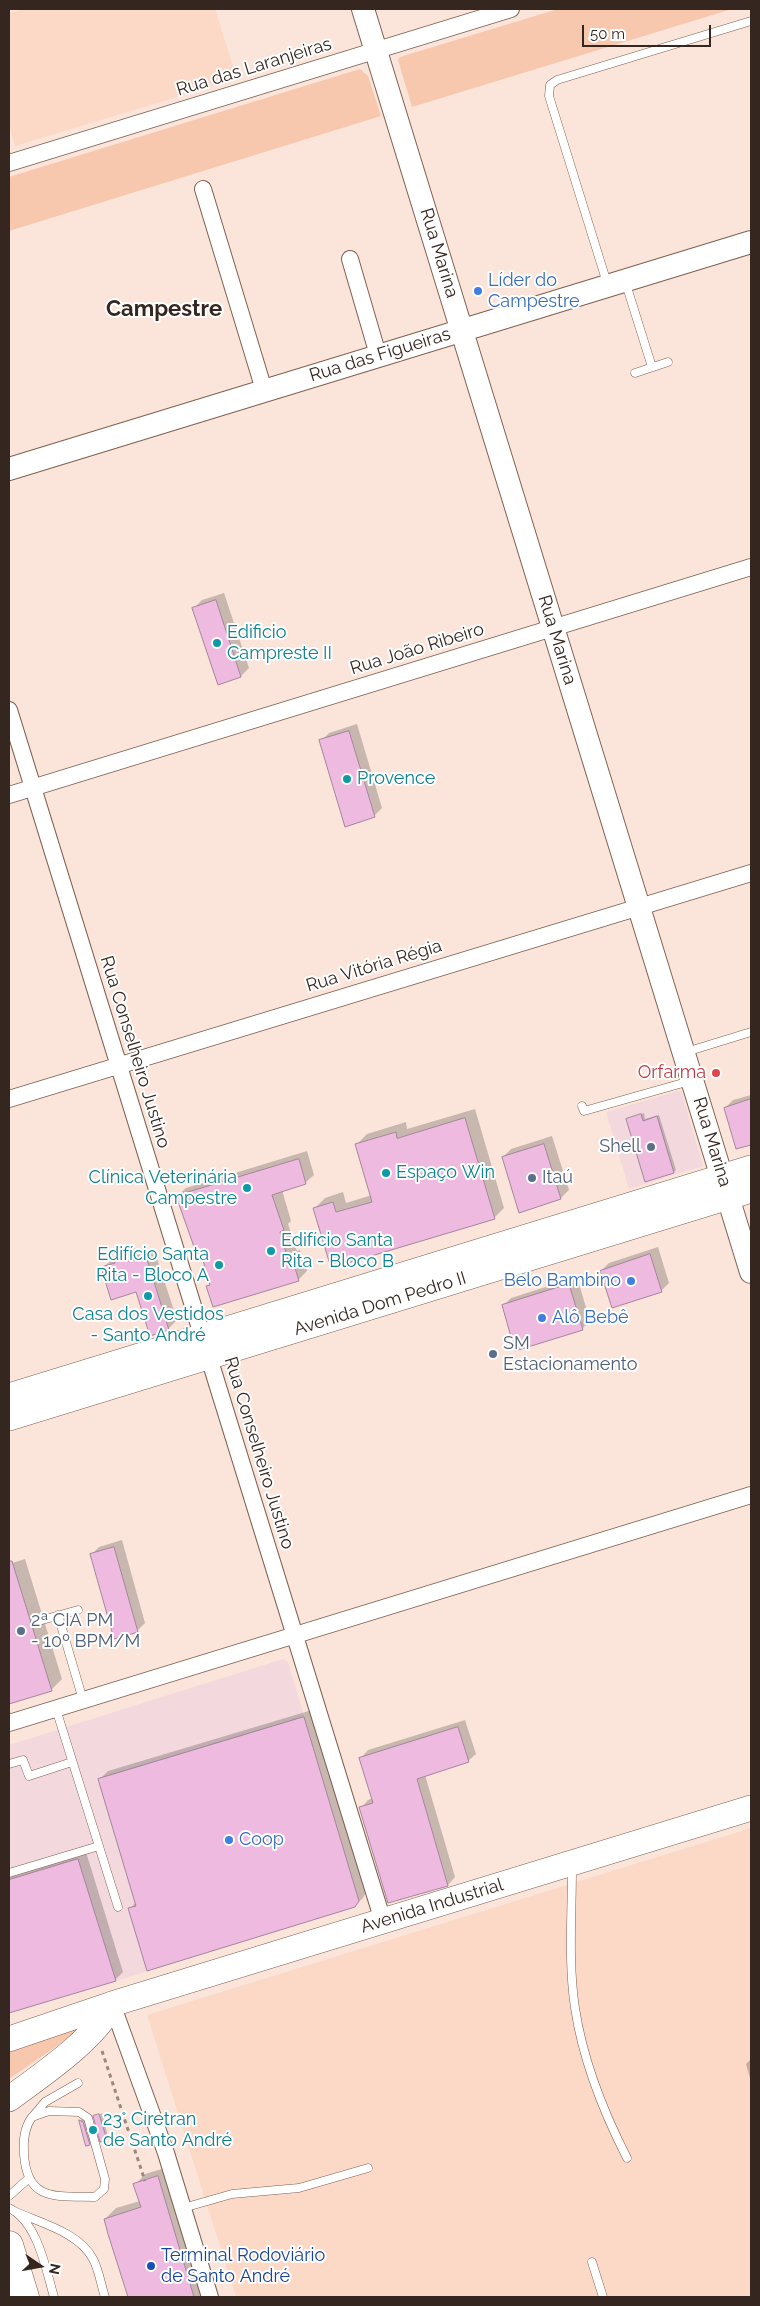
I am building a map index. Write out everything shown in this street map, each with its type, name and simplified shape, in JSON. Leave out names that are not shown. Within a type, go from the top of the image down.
[{"type":"highway","points":[[10,2248],[25,2297]]},
{"type":"main road","name":"Avenida Dom Pedro II","points":[[9,1418],[205,1348],[734,1187],[751,1168]]},
{"type":"main road","name":"Avenida Dom Pedro II","points":[[9,1396],[205,1348]]},
{"type":"main road","name":"Avenida Industrial","points":[[9,2040],[112,2004],[751,1808]]},
{"type":"main road","points":[[9,2099],[94,2030],[106,2017],[112,2004]]},
{"type":"street","name":"Rua Marina","points":[[363,9],[463,329],[684,1053],[734,1187],[751,1272]]},
{"type":"street","name":"Rua das Laranjeiras","points":[[9,163],[502,10]]},
{"type":"street","points":[[203,189],[264,390]]},
{"type":"street","name":"Rua das Figueiras","points":[[9,469],[463,329],[751,243]]},
{"type":"street","points":[[350,258],[378,355]]},
{"type":"street","name":"Rua João Ribeiro","points":[[9,795],[553,628],[750,572]]},
{"type":"street","name":"Rua Conselheiro Justino","points":[[9,710],[382,1921]]},
{"type":"street","name":"Rua Vitória Régia","points":[[9,1098],[751,873]]},
{"type":"street","points":[[9,1723],[751,1495]]},
{"type":"street","points":[[112,2004],[183,2208],[210,2297]]},
{"type":"lane","points":[[652,367],[617,284],[549,96],[550,85],[557,80],[751,21]]},
{"type":"lane","points":[[635,372],[668,362]]},
{"type":"lane","points":[[684,1053],[751,1032]]},
{"type":"lane","points":[[582,1106],[584,1111],[693,1080]]},
{"type":"lane","points":[[35,1622],[78,1610]]},
{"type":"lane","points":[[58,1615],[83,1700]]},
{"type":"lane","points":[[56,1709],[118,1907]]},
{"type":"lane","points":[[9,1764],[23,1760],[29,1776],[72,1762]]},
{"type":"lane","points":[[9,1873],[99,1846]]},
{"type":"lane","points":[[572,1863],[572,1972],[580,2037],[597,2092],[627,2158]]},
{"type":"lane","points":[[32,2117],[49,2111],[84,2114],[88,2118],[105,2184],[104,2189],[95,2197],[66,2196],[38,2190],[28,2179],[25,2167],[24,2134],[32,2117],[45,2102],[78,2084]]},
{"type":"lane","points":[[183,2208],[232,2194],[299,2188],[368,2168]]},
{"type":"lane","points":[[9,2196],[28,2179]]},
{"type":"lane","points":[[11,2209],[32,2230],[38,2242],[54,2297]]},
{"type":"lane","points":[[11,2209],[73,2238],[85,2247],[95,2262],[105,2297]]},
{"type":"lane","points":[[592,2262],[602,2297]]},
{"type":"path","points":[[105,2058],[145,2181]]},
{"type":"shaded area","points":[[24,9],[215,9],[237,79],[15,146],[9,124],[9,13]]},
{"type":"shaded area","points":[[558,9],[732,9],[412,107],[398,60],[400,57]]},
{"type":"shaded area","points":[[360,69],[368,76],[381,116],[9,231],[9,177]]},
{"type":"shaded area","points":[[681,1090],[703,1166],[629,1189],[606,1112]]},
{"type":"shaded area","points":[[283,1659],[288,1662],[359,1901],[355,1907],[116,1981],[78,1860],[9,1880],[9,1745]]},
{"type":"shaded area","points":[[751,1828],[751,2297],[236,2297],[147,2015]]},
{"type":"shaded area","points":[[76,2026],[80,2030],[9,2079],[9,2047]]},
{"type":"building","name":"Edificio Campreste II","points":[[216,600],[241,677],[218,685],[192,608]]},
{"type":"building","name":"Provence","points":[[349,731],[375,817],[345,827],[319,740]]},
{"type":"building","points":[[751,1099],[751,1145],[736,1149],[724,1108]]},
{"type":"building","name":"Shell","points":[[641,1114],[643,1121],[657,1116],[674,1173],[645,1182],[626,1119]]},
{"type":"building","points":[[465,1118],[495,1219],[331,1268],[313,1208],[333,1202],[336,1212],[372,1202],[355,1144],[396,1132],[397,1138]]},
{"type":"building","name":"Itaú","points":[[544,1144],[561,1199],[519,1213],[502,1157]]},
{"type":"building","points":[[299,1159],[306,1184],[272,1195],[284,1230],[280,1232],[288,1259],[292,1258],[299,1281],[213,1307],[206,1286],[210,1285],[202,1257],[198,1258],[176,1196]]},
{"type":"building","name":"Casa dos Vestidos - Santo André","points":[[126,1254],[129,1262],[146,1256],[169,1330],[150,1336],[136,1292],[111,1300],[101,1267],[115,1263],[113,1258]]},
{"type":"building","name":"Belo Bambino","points":[[650,1254],[662,1292],[612,1308],[600,1271]]},
{"type":"building","name":"Alô Bebê","points":[[569,1284],[583,1330],[515,1351],[502,1305]]},
{"type":"building","points":[[114,1547],[138,1632],[114,1639],[90,1554]]},
{"type":"building","name":"2ª CIA PM - 10º BPM/M","points":[[9,1561],[12,1561],[52,1691],[9,1704]]},
{"type":"building","name":"Coop","points":[[304,1717],[359,1901],[355,1907],[147,1971],[128,1908],[136,1906],[98,1779]]},
{"type":"building","points":[[458,1727],[469,1762],[417,1779],[448,1886],[388,1903],[359,1807],[373,1803],[359,1758]]},
{"type":"building","points":[[78,1859],[116,1981],[9,2013],[9,1880]]},
{"type":"building","points":[[99,2114],[107,2140],[100,2142],[93,2116]]},
{"type":"building","points":[[79,2120],[83,2122],[90,2145],[86,2146]]},
{"type":"building","name":"Terminal Rodoviário de Santo André","points":[[158,2176],[194,2297],[128,2297],[108,2234],[104,2219],[141,2207],[133,2184]]},
{"type":"place","name":"Líder do Campestre","points":[[478,291]]},
{"type":"place","name":"Edificio Campreste II","points":[[217,643]]},
{"type":"place","name":"Provence","points":[[347,779]]},
{"type":"place","name":"Orfarma","points":[[716,1073]]},
{"type":"place","name":"Shell","points":[[651,1147]]},
{"type":"place","name":"Espaço Win","points":[[386,1173]]},
{"type":"place","name":"Itaú","points":[[532,1178]]},
{"type":"place","name":"Clínica Veterinária Campestre","points":[[247,1188]]},
{"type":"place","name":"Edifício Santa Rita - Bloco B","points":[[271,1251]]},
{"type":"place","name":"Edifício Santa Rita - Bloco A","points":[[219,1265]]},
{"type":"place","name":"Belo Bambino","points":[[631,1281]]},
{"type":"place","name":"Casa dos Vestidos - Santo André","points":[[148,1296]]},
{"type":"place","name":"Alô Bebê","points":[[542,1318]]},
{"type":"place","name":"SM Estacionamento","points":[[493,1354]]},
{"type":"place","name":"2ª CIA PM - 10º BPM/M","points":[[21,1631]]},
{"type":"place","name":"Coop","points":[[229,1840]]},
{"type":"place","name":"23° Ciretran de Santo André","points":[[93,2130]]},
{"type":"place","name":"Terminal Rodoviário de Santo André","points":[[151,2266]]},
{"type":"district","name":"Campestre","points":[[164,309]]}]
